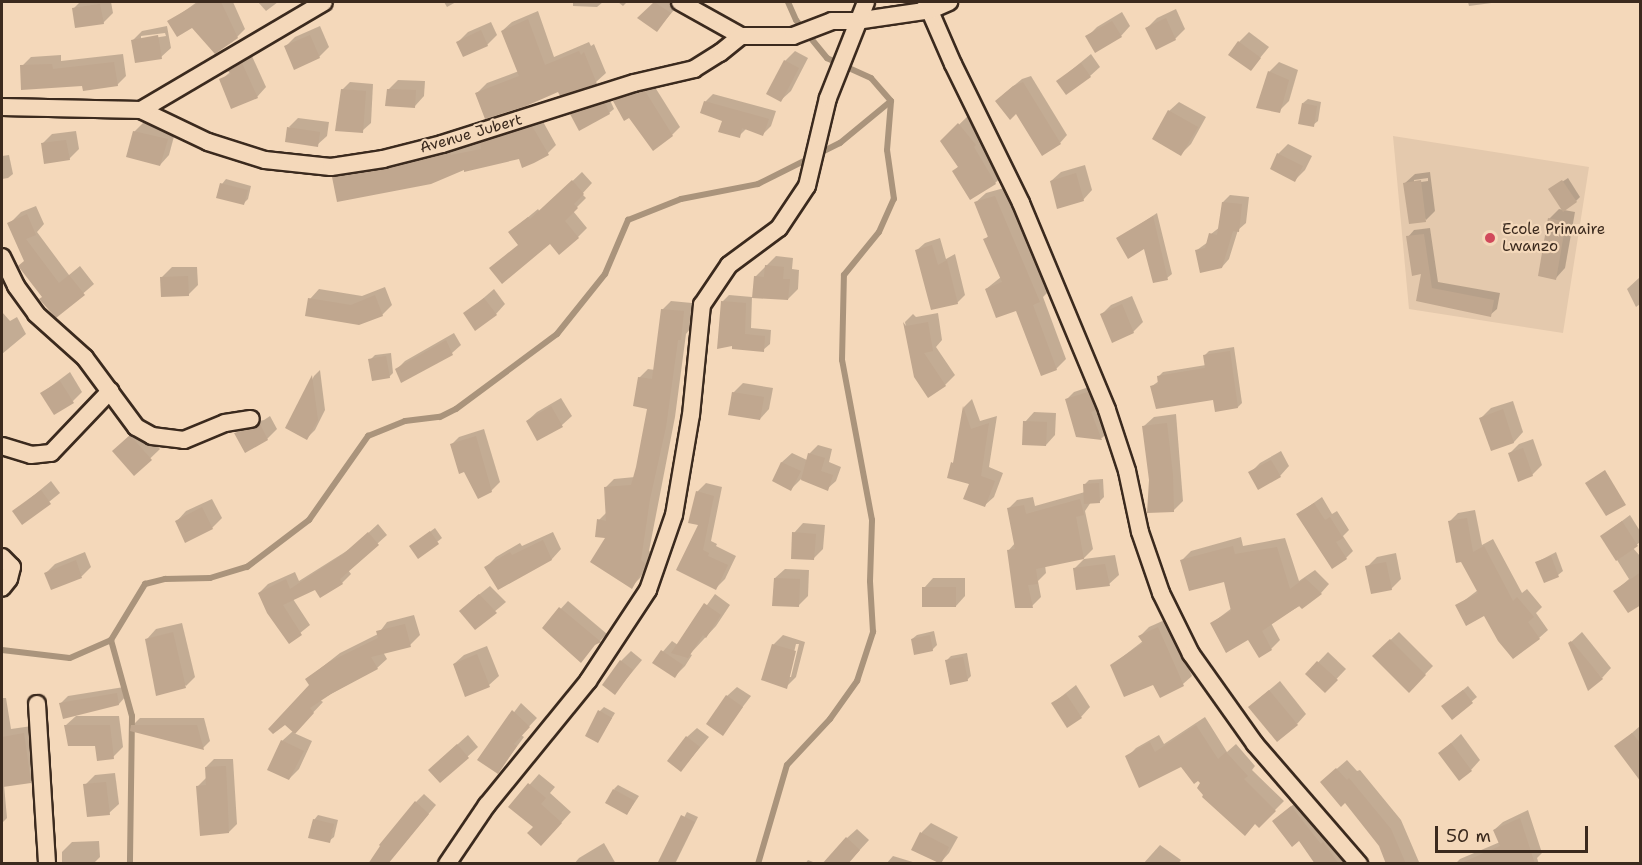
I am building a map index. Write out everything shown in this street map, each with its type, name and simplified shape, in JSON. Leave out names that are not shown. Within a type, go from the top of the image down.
[{"type":"street","points":[[141,110],[324,2]]},
{"type":"street","points":[[680,2],[741,36],[793,36],[832,21],[856,21],[949,2]]},
{"type":"street","points":[[447,864],[487,805],[588,681],[648,590],[674,515],[691,416],[702,305],[729,266],[779,228],[807,186],[828,98],[856,21],[866,2]]},
{"type":"street","points":[[928,6],[952,64],[1021,203],[1107,410],[1127,471],[1140,532],[1161,593],[1191,654],[1255,744],[1359,864]]},
{"type":"street","name":"Avenue Jubert","points":[[2,107],[141,110],[208,142],[265,160],[331,167],[383,159],[442,144],[634,83],[694,69],[720,53],[741,36]]},
{"type":"street","points":[[2,257],[16,286],[36,314],[86,358],[136,427],[152,436],[184,440],[225,423],[251,419]]},
{"type":"street","points":[[2,446],[31,455],[51,453],[110,391]]},
{"type":"street","points":[[2,557],[12,567],[9,579],[2,588]]},
{"type":"street","points":[[37,704],[47,864]]},
{"type":"shaded area","name":"Ecole Primaire Lwanzo","points":[[1393,136],[1589,167],[1563,333],[1409,309]]},
{"type":"building","points":[[200,2],[221,2],[238,38],[215,54],[192,28],[177,37],[167,21]]},
{"type":"building","points":[[654,2],[671,13],[657,32],[637,18]]},
{"type":"building","points":[[100,4],[104,24],[75,28],[72,8]]},
{"type":"building","points":[[1166,18],[1176,40],[1156,50],[1145,28]]},
{"type":"building","points":[[528,19],[545,65],[579,51],[581,55],[584,52],[597,84],[560,96],[558,92],[526,106],[485,119],[475,93],[519,76],[501,31]]},
{"type":"building","points":[[1112,21],[1122,37],[1095,53],[1085,36]]},
{"type":"building","points":[[481,30],[488,46],[463,57],[456,42]]},
{"type":"building","points":[[158,35],[162,59],[135,63],[131,40]]},
{"type":"building","points":[[310,35],[320,58],[294,70],[284,46]]},
{"type":"building","points":[[1238,41],[1261,58],[1251,71],[1228,55]]},
{"type":"building","points":[[784,60],[799,68],[781,102],[766,94]]},
{"type":"building","points":[[114,62],[118,86],[83,91],[82,86],[21,90],[20,65],[52,64],[53,69]]},
{"type":"building","points":[[242,63],[258,98],[231,109],[219,79],[231,74],[228,71]]},
{"type":"building","points":[[1081,63],[1091,77],[1066,95],[1056,81]]},
{"type":"building","points":[[1268,71],[1289,80],[1280,113],[1256,108]]},
{"type":"building","points":[[1023,82],[1061,144],[1042,156],[1016,114],[1010,120],[995,101],[1013,86]]},
{"type":"building","points":[[341,89],[366,91],[363,133],[335,131]]},
{"type":"building","points":[[387,89],[416,90],[415,108],[385,106]]},
{"type":"building","points":[[645,91],[673,136],[653,151],[629,118],[624,121],[613,101]]},
{"type":"building","points":[[704,101],[769,119],[763,136],[742,128],[740,138],[718,132],[722,121],[700,113]]},
{"type":"building","points":[[605,103],[610,114],[579,131],[570,114]]},
{"type":"building","points":[[1302,103],[1317,106],[1314,127],[1298,124]]},
{"type":"building","points":[[1168,110],[1198,127],[1181,156],[1152,139]]},
{"type":"building","points":[[958,123],[976,145],[974,147],[996,184],[970,200],[952,171],[958,167],[940,141]]},
{"type":"building","points":[[532,126],[549,155],[522,168],[519,159],[464,172],[464,170],[431,184],[337,202],[332,177],[385,169],[450,153],[451,155],[481,149],[480,143]]},
{"type":"building","points":[[287,127],[320,132],[318,147],[285,142]]},
{"type":"building","points":[[133,131],[168,139],[160,166],[126,157]]},
{"type":"building","points":[[66,140],[70,160],[44,164],[41,143]]},
{"type":"building","points":[[1277,153],[1303,166],[1295,182],[1270,169]]},
{"type":"building","points":[[1076,173],[1084,201],[1057,209],[1050,181]]},
{"type":"building","points":[[572,180],[584,194],[574,204],[578,208],[565,221],[579,238],[559,255],[550,244],[502,284],[489,268],[518,245],[508,232],[528,217],[530,219]]},
{"type":"building","points":[[1421,180],[1426,222],[1409,224],[1403,183]]},
{"type":"building","points":[[1562,180],[1577,202],[1563,212],[1548,189]]},
{"type":"building","points":[[220,183],[248,190],[244,205],[216,198]]},
{"type":"building","points":[[995,196],[1040,302],[1033,305],[1057,370],[1041,376],[1016,311],[996,318],[985,289],[1002,282],[983,239],[988,237],[974,202]]},
{"type":"building","points":[[1222,202],[1242,204],[1239,232],[1233,231],[1222,268],[1200,273],[1195,250],[1205,248],[1209,233],[1217,235]]},
{"type":"building","points":[[27,214],[36,235],[26,239],[59,283],[69,275],[85,295],[56,318],[39,299],[42,297],[18,266],[24,261],[7,223]]},
{"type":"building","points":[[1153,216],[1168,280],[1153,283],[1144,249],[1128,259],[1116,238]]},
{"type":"building","points":[[1548,218],[1566,222],[1556,280],[1538,276]]},
{"type":"building","points":[[1424,234],[1432,288],[1494,300],[1491,317],[1416,301],[1421,274],[1412,276],[1406,236]]},
{"type":"building","points":[[932,245],[938,265],[947,260],[958,304],[931,310],[915,250]]},
{"type":"building","points":[[765,265],[784,267],[783,279],[790,279],[788,300],[752,298],[754,276],[764,277]]},
{"type":"building","points":[[188,276],[189,296],[161,297],[160,277]]},
{"type":"building","points":[[375,295],[383,316],[359,325],[305,316],[308,298],[351,305]]},
{"type":"building","points":[[484,298],[497,315],[475,331],[463,313]]},
{"type":"building","points":[[721,301],[746,303],[745,334],[765,336],[764,352],[732,349],[732,346],[717,349]]},
{"type":"building","points":[[1122,304],[1134,333],[1112,343],[1100,314]]},
{"type":"building","points":[[661,309],[684,311],[681,340],[678,340],[666,427],[650,499],[641,560],[646,564],[632,589],[590,562],[605,538],[595,537],[597,519],[606,521],[604,487],[631,485],[647,409],[633,406],[638,377],[652,379]]},
{"type":"building","points":[[903,322],[906,326],[928,322],[933,351],[924,353],[946,386],[928,398],[914,377]]},
{"type":"building","points":[[446,340],[453,355],[401,383],[395,369]]},
{"type":"building","points":[[1230,351],[1238,408],[1215,412],[1213,400],[1156,409],[1150,386],[1158,384],[1157,376],[1205,368],[1203,355]]},
{"type":"building","points":[[386,356],[390,378],[372,381],[368,359]]},
{"type":"building","points":[[312,375],[318,420],[307,440],[285,428]]},
{"type":"building","points":[[60,381],[74,403],[54,415],[40,393]]},
{"type":"building","points":[[732,392],[764,397],[760,420],[728,415]]},
{"type":"building","points":[[1088,392],[1096,410],[1091,412],[1102,440],[1076,437],[1065,399]]},
{"type":"building","points":[[551,406],[563,427],[537,441],[526,421]]},
{"type":"building","points":[[963,406],[971,429],[989,423],[981,476],[995,481],[985,507],[963,499],[969,484],[947,478],[951,462],[953,463]]},
{"type":"building","points":[[1503,409],[1514,443],[1491,451],[1479,418]]},
{"type":"building","points":[[1023,421],[1047,422],[1046,446],[1022,445]]},
{"type":"building","points":[[1167,423],[1173,475],[1174,512],[1147,513],[1149,480],[1142,426]]},
{"type":"building","points":[[260,424],[268,440],[245,453],[234,433],[253,429]]},
{"type":"building","points":[[130,435],[152,460],[134,476],[112,451]]},
{"type":"building","points":[[476,436],[492,492],[478,499],[464,472],[459,474],[450,444]]},
{"type":"building","points":[[1523,448],[1533,476],[1518,482],[1508,453]]},
{"type":"building","points":[[808,453],[825,458],[821,471],[833,475],[828,491],[801,480]]},
{"type":"building","points":[[1271,460],[1281,477],[1258,490],[1248,472]]},
{"type":"building","points":[[781,462],[801,471],[791,491],[772,481]]},
{"type":"building","points":[[1605,470],[1626,505],[1606,516],[1585,483]]},
{"type":"building","points":[[1099,483],[1100,503],[1084,504],[1083,484]]},
{"type":"building","points":[[41,490],[51,504],[22,525],[12,511]]},
{"type":"building","points":[[696,491],[714,496],[703,550],[709,553],[708,556],[728,565],[716,590],[676,570],[698,525],[688,523]]},
{"type":"building","points":[[1080,499],[1084,515],[1076,517],[1084,559],[1036,569],[1038,584],[1028,585],[1033,608],[1015,608],[1007,550],[1015,549],[1007,508],[1024,505],[1026,514]]},
{"type":"building","points":[[1314,503],[1325,520],[1330,517],[1343,538],[1336,542],[1347,559],[1332,569],[1296,514]]},
{"type":"building","points":[[202,507],[213,529],[185,543],[175,521]]},
{"type":"building","points":[[1467,518],[1473,552],[1484,546],[1513,601],[1517,597],[1534,617],[1528,622],[1540,639],[1513,659],[1498,641],[1484,616],[1466,626],[1455,605],[1478,593],[1461,562],[1456,563],[1448,521]]},
{"type":"building","points":[[1622,521],[1638,546],[1616,561],[1600,536]]},
{"type":"building","points":[[430,531],[439,544],[418,559],[409,546]]},
{"type":"building","points":[[368,532],[379,545],[340,579],[343,584],[320,598],[315,590],[283,605],[302,635],[289,644],[267,613],[258,593],[286,579],[290,589],[342,555]]},
{"type":"building","points":[[792,532],[816,534],[814,560],[791,559]]},
{"type":"building","points":[[543,540],[552,560],[498,590],[484,567],[510,552],[512,555]]},
{"type":"building","points":[[1233,546],[1235,554],[1277,547],[1290,589],[1305,578],[1322,594],[1302,609],[1299,606],[1262,631],[1272,650],[1259,658],[1248,640],[1226,653],[1210,623],[1231,611],[1224,582],[1189,591],[1180,560]]},
{"type":"building","points":[[1551,556],[1559,577],[1544,583],[1535,562]]},
{"type":"building","points":[[76,560],[82,578],[51,590],[44,573]]},
{"type":"building","points":[[1386,562],[1392,590],[1371,594],[1365,566]]},
{"type":"building","points":[[1105,564],[1110,586],[1076,590],[1073,568]]},
{"type":"building","points":[[1641,572],[1641,605],[1628,613],[1613,591]]},
{"type":"building","points":[[774,578],[800,579],[799,607],[772,606]]},
{"type":"building","points":[[922,587],[956,587],[956,607],[922,607]]},
{"type":"building","points":[[479,594],[497,613],[475,630],[459,611]]},
{"type":"building","points":[[704,603],[721,615],[706,638],[703,635],[688,658],[671,653]]},
{"type":"building","points":[[559,607],[601,642],[595,645],[581,663],[542,628]]},
{"type":"building","points":[[405,624],[411,647],[371,657],[378,669],[310,708],[314,713],[295,734],[285,725],[273,734],[268,729],[309,685],[305,679],[329,662],[378,638],[376,631]]},
{"type":"building","points":[[1158,627],[1184,686],[1160,698],[1153,685],[1124,697],[1110,665],[1143,643],[1138,636]]},
{"type":"building","points":[[173,632],[186,688],[156,696],[145,639]]},
{"type":"building","points":[[930,635],[933,651],[914,655],[911,639]]},
{"type":"building","points":[[1390,639],[1426,675],[1409,693],[1372,656]]},
{"type":"building","points":[[1571,641],[1603,679],[1588,691],[1568,643]]},
{"type":"building","points":[[772,644],[796,651],[787,689],[761,680]]},
{"type":"building","points":[[661,650],[683,665],[675,678],[652,663]]},
{"type":"building","points":[[477,654],[490,687],[465,697],[453,664]]},
{"type":"building","points":[[963,657],[968,681],[950,685],[945,660]]},
{"type":"building","points":[[620,660],[633,670],[615,695],[602,685]]},
{"type":"building","points":[[1317,661],[1338,680],[1325,693],[1305,674]]},
{"type":"building","points":[[1269,690],[1298,725],[1277,742],[1248,707]]},
{"type":"building","points":[[1463,690],[1473,703],[1452,720],[1441,706]]},
{"type":"building","points":[[117,693],[119,705],[63,719],[59,703]]},
{"type":"building","points":[[1066,694],[1082,718],[1067,728],[1051,703]]},
{"type":"building","points":[[726,695],[743,707],[723,736],[706,724]]},
{"type":"building","points":[[512,710],[530,727],[514,744],[517,746],[498,774],[477,760]]},
{"type":"building","points":[[598,710],[612,718],[598,743],[585,736]]},
{"type":"building","points":[[64,725],[110,725],[114,759],[97,761],[95,746],[68,746]]},
{"type":"building","points":[[131,725],[197,725],[204,750],[130,731]]},
{"type":"building","points":[[1196,725],[1218,759],[1226,752],[1248,776],[1244,779],[1276,811],[1259,828],[1255,824],[1245,836],[1202,797],[1203,795],[1197,788],[1200,783],[1198,781],[1194,784],[1181,767],[1139,788],[1125,756],[1150,742],[1155,752]]},
{"type":"building","points":[[24,733],[31,783],[3,787],[2,737]]},
{"type":"building","points":[[1632,733],[1641,744],[1641,782],[1614,746]]},
{"type":"building","points":[[686,736],[700,747],[681,772],[667,761]]},
{"type":"building","points":[[281,740],[304,751],[289,780],[267,770]]},
{"type":"building","points":[[1451,743],[1472,771],[1459,781],[1438,753]]},
{"type":"building","points":[[457,744],[469,758],[440,783],[428,770]]},
{"type":"building","points":[[226,766],[229,833],[200,836],[196,786],[206,785],[205,767]]},
{"type":"building","points":[[1336,768],[1347,780],[1349,778],[1391,829],[1406,864],[1386,864],[1379,846],[1345,803],[1341,807],[1320,782]]},
{"type":"building","points":[[106,782],[110,815],[87,817],[83,784]]},
{"type":"building","points":[[528,783],[546,798],[541,804],[562,823],[541,846],[527,833],[533,827],[508,807]]},
{"type":"building","points":[[613,789],[635,801],[627,815],[605,803]]},
{"type":"building","points":[[415,801],[429,814],[388,864],[368,864],[379,845]]},
{"type":"building","points":[[1291,806],[1339,864],[1315,864],[1299,841],[1292,847],[1272,821]]},
{"type":"building","points":[[681,815],[695,822],[674,864],[657,864]]},
{"type":"building","points":[[1520,818],[1535,864],[1459,864],[1500,846],[1493,830]]},
{"type":"building","points":[[313,819],[334,824],[330,843],[308,838]]},
{"type":"building","points":[[920,832],[949,847],[941,864],[911,850]]},
{"type":"building","points":[[846,837],[860,850],[848,864],[822,864]]},
{"type":"waterway","points":[[758,864],[787,765],[830,719],[857,681],[873,632],[870,581],[872,520],[842,360],[844,275],[879,232],[894,199],[887,150],[891,101],[871,78],[827,58],[796,20],[788,2]]},
{"type":"waterway","points":[[2,650],[70,658],[111,640],[145,584],[165,579],[210,578],[247,567],[309,520],[368,436],[405,421],[440,417],[456,409],[557,334],[605,274],[628,220],[681,199],[758,184],[840,143],[891,101]]},
{"type":"waterway","points":[[111,640],[132,716],[130,864]]},
{"type":"place","name":"Ecole Primaire Lwanzo","points":[[1490,238]]}]
